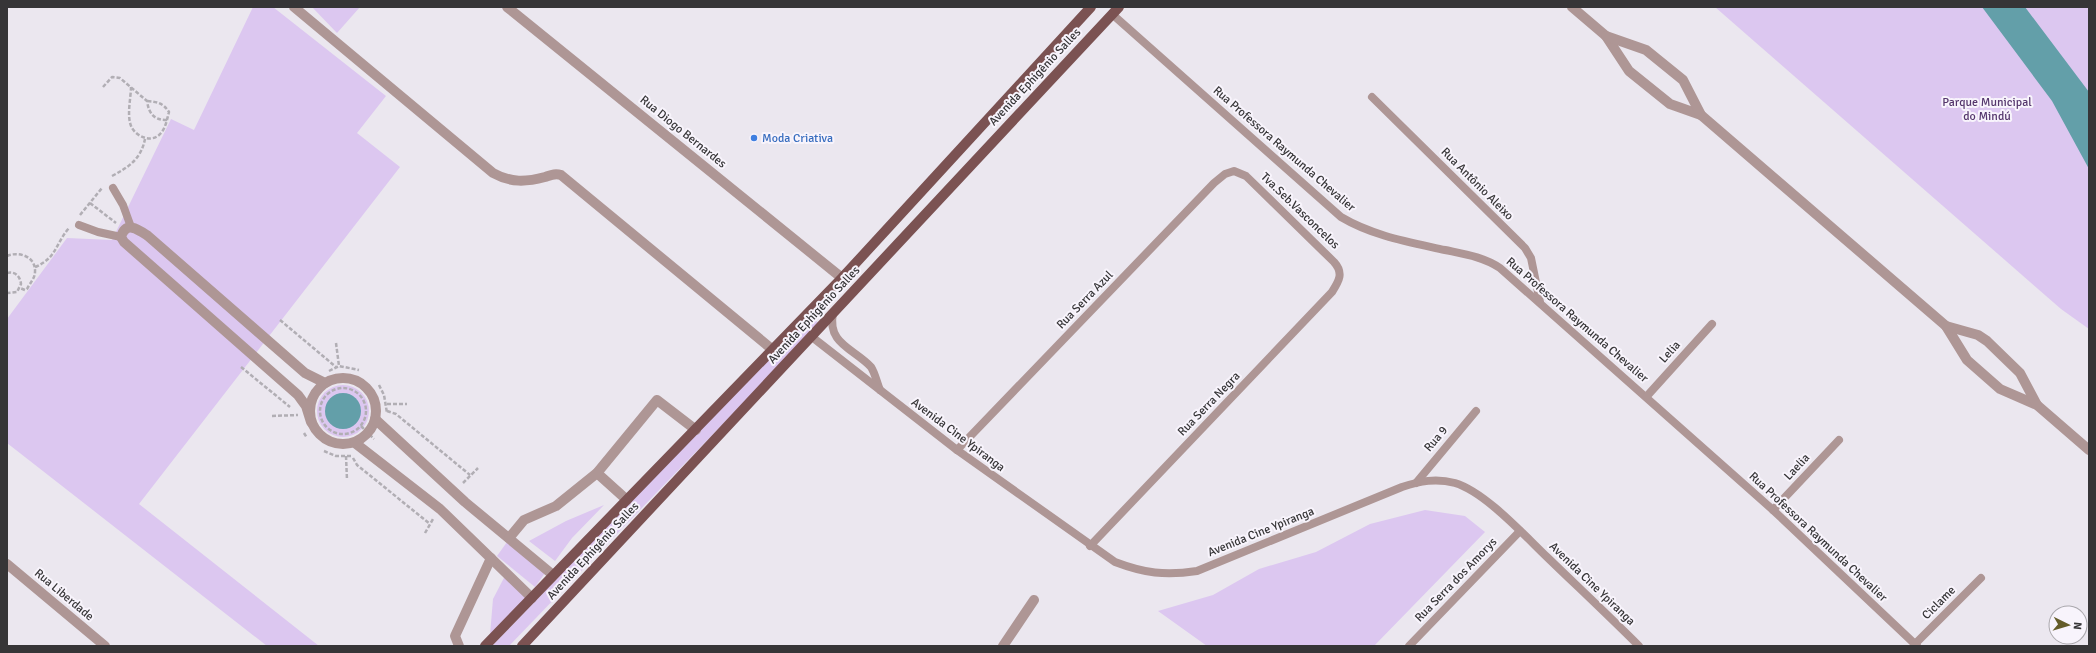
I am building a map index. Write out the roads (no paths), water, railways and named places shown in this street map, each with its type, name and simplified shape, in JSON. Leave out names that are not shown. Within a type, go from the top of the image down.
[{"type":"main road","name":"Avenida Ephigênio Salles","points":[[485,646],[842,278],[1091,7]]},
{"type":"main road","name":"Avenida Ephigênio Salles","points":[[526,644],[1115,10]]},
{"type":"street","name":"Avenida Ephigênio Salles","points":[[294,7],[493,173],[505,180],[518,182],[558,174],[773,350]]},
{"type":"street","name":"Rua Diogo Bernardes","points":[[507,7],[842,278]]},
{"type":"street","points":[[1572,7],[1606,36],[1628,70],[1670,104],[1701,115],[1946,326],[1967,360],[2000,389],[2037,405],[2089,450]]},
{"type":"street","points":[[1606,36],[1646,50],[1683,80],[1701,115]]},
{"type":"street","points":[[311,422],[310,411],[312,400],[318,390],[325,383],[344,378],[353,380],[362,384],[369,391],[374,400],[375,419],[368,432],[354,442],[344,445],[333,443],[324,439],[316,431],[311,422],[306,406],[298,395],[131,250],[121,237],[125,230],[131,227],[137,228],[148,236],[305,373],[325,383]]},
{"type":"street","points":[[1946,326],[1978,335],[1987,341],[2020,373],[2037,405]]},
{"type":"street","points":[[509,538],[524,520],[556,506],[597,473],[657,400],[696,430]]},
{"type":"street","points":[[375,419],[465,502],[554,576]]},
{"type":"street","points":[[354,442],[440,510],[532,598]]},
{"type":"street","points":[[597,473],[627,500]]},
{"type":"street","points":[[459,646],[455,636],[491,558]]},
{"type":"street","name":"Rua Liberdade","points":[[7,564],[105,646]]},
{"type":"street","points":[[1003,646],[1034,600]]},
{"type":"lane","name":"Rua Professora Raymunda Chevalier","points":[[1115,10],[1341,217],[1354,225],[1393,238],[1489,261],[1500,268],[1647,396],[1773,510],[1916,645]]},
{"type":"lane","name":"Rua Antônio Aleixo","points":[[1372,97],[1525,248],[1531,258],[1540,302]]},
{"type":"lane","name":"Tva.Seb.Vasconcelos","points":[[1234,171],[1246,176],[1334,262],[1339,268],[1341,276]]},
{"type":"lane","name":"Rua Serra Azul","points":[[957,450],[1214,183],[1225,174],[1234,171]]},
{"type":"lane","points":[[113,188],[123,205],[131,227]]},
{"type":"lane","points":[[77,223],[98,232],[121,237]]},
{"type":"lane","name":"Rua Serra Negra","points":[[1090,546],[1332,292],[1341,276]]},
{"type":"lane","points":[[834,313],[833,331],[837,338],[872,368],[880,391]]},
{"type":"lane","name":"Lelia","points":[[1647,396],[1712,324]]},
{"type":"lane","name":"Avenida Cine Ypiranga","points":[[812,337],[957,450],[1090,546],[1115,562],[1134,570],[1173,575],[1197,571],[1416,483],[1431,480],[1442,480],[1474,491],[1520,531],[1635,645]]},
{"type":"lane","name":"Rua 9","points":[[1416,483],[1476,411]]},
{"type":"lane","name":"Laelia","points":[[1773,510],[1839,440]]},
{"type":"lane","name":"Rua Serra dos Amorys","points":[[1409,646],[1520,531]]},
{"type":"lane","name":"Ciclame","points":[[1916,645],[1981,578]]},
{"type":"water","points":[[1982,7],[2025,7],[2089,92],[2089,169],[2052,101]]},
{"type":"water","points":[[343,393],[353,396],[358,401],[361,411],[358,421],[353,426],[343,429],[333,426],[328,421],[325,411],[328,401],[333,396]]},
{"type":"place","name":"Moda Criativa","points":[[754,138]]},
{"type":"park label","name":"Parque Municipal do Mindú","points":[[1987,109]]}]
